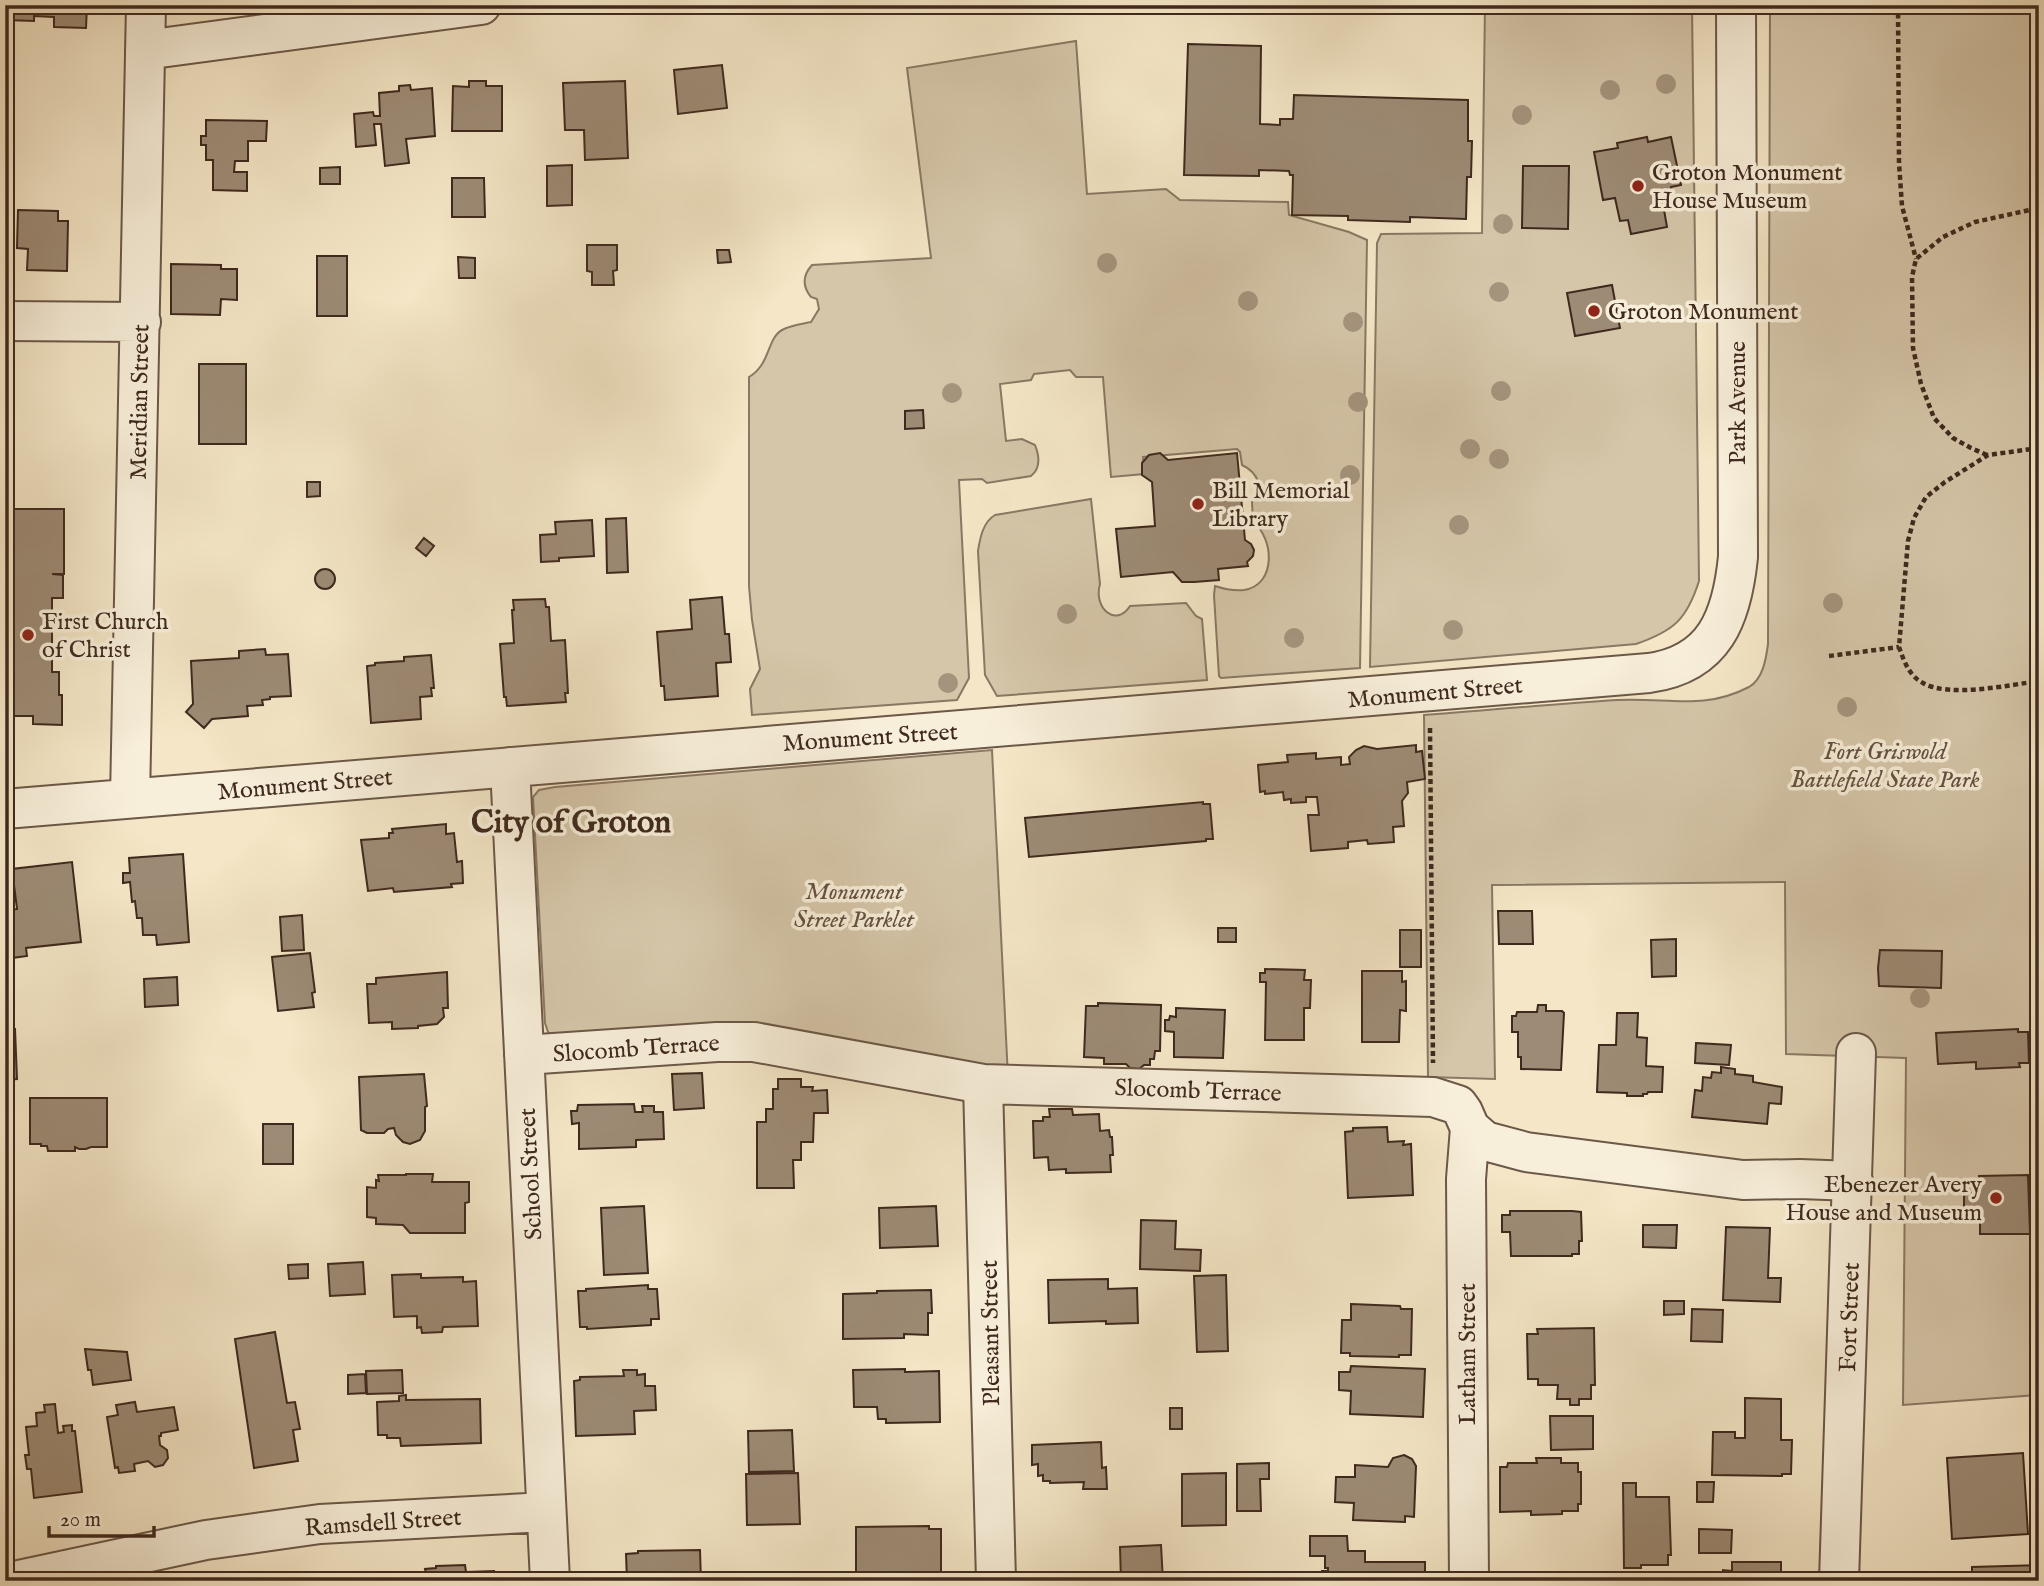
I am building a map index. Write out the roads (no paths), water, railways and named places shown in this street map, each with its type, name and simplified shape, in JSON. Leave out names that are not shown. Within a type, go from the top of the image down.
[{"type":"street","name":"Meridian Street","points":[[130,798],[146,5]]},
{"type":"street","points":[[145,50],[481,5]]},
{"type":"street","name":"Park Avenue","points":[[1719,630],[1732,599],[1738,557],[1737,5]]},
{"type":"street","points":[[5,321],[141,322]]},
{"type":"street","name":"Monument Street","points":[[5,809],[1649,673],[1681,666],[1705,648],[1719,630]]},
{"type":"street","name":"School Street","points":[[510,767],[550,1581]]},
{"type":"street","name":"Slocomb Terrace","points":[[524,1055],[754,1042],[939,1078],[984,1084],[1433,1097],[1458,1105],[1470,1128],[1485,1142],[1526,1152],[1742,1180],[1853,1181]]},
{"type":"street","name":"Fort Street","points":[[1839,1581],[1856,1053]]},
{"type":"street","name":"Pleasant Street","points":[[984,1084],[996,1581]]},
{"type":"street","name":"Latham Street","points":[[1469,1581],[1466,1179],[1470,1128]]},
{"type":"street","name":"Ramsdell Street","points":[[14,1581],[206,1540],[320,1524],[546,1512]]},
{"type":"place","name":"Groton Monument House Museum","points":[[1638,186]]},
{"type":"place","name":"Groton Monument","points":[[1594,311]]},
{"type":"place","name":"Bill Memorial Library","points":[[1198,504]]},
{"type":"place","name":"First Church of Christ","points":[[28,635]]},
{"type":"place","name":"Ebenezer Avery House and Museum","points":[[1996,1198]]},
{"type":"district","name":"City of Groton","points":[[571,821]]},
{"type":"park label","name":"Fort Griswold Battlefield State Park","points":[[1885,765]]},
{"type":"park label","name":"Monument Street Parklet","points":[[854,905]]}]
